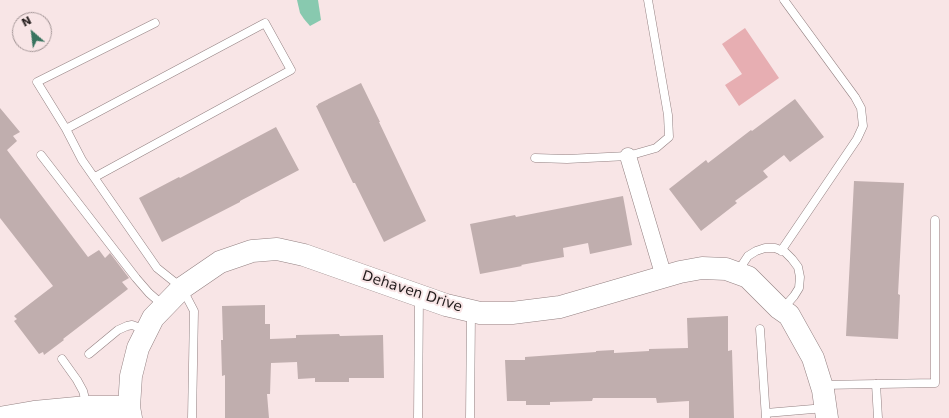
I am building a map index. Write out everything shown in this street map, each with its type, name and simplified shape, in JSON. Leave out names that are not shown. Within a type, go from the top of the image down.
[{"type":"street","points":[[628,156],[664,277]]},
{"type":"street","name":"Dehaven Drive","points":[[130,412],[131,376],[138,348],[153,318],[182,288],[220,262],[252,251],[277,249],[304,254],[419,296],[446,305],[480,313],[512,313],[560,307],[680,272],[702,268],[726,270],[748,277],[779,308],[789,315],[813,358],[821,385],[826,413]]},
{"type":"street","points":[[0,418],[34,412],[87,407],[130,412]]},
{"type":"lane","points":[[534,158],[567,159],[628,156],[656,148],[669,137],[668,115],[648,0]]},
{"type":"lane","points":[[781,251],[857,139],[862,126],[861,108],[855,96],[784,0]]},
{"type":"lane","points":[[155,23],[37,82],[66,128],[82,160],[157,268],[182,288],[194,311],[192,418]]},
{"type":"lane","points":[[66,128],[264,23],[291,70],[94,177]]},
{"type":"lane","points":[[41,155],[136,278],[149,293],[164,306]]},
{"type":"lane","points":[[821,385],[935,383],[935,220]]},
{"type":"lane","points":[[738,274],[748,256],[756,251],[765,248],[775,248],[785,252],[792,258],[798,267],[800,277],[799,288],[787,304],[779,308]]},
{"type":"lane","points":[[418,418],[419,296]]},
{"type":"lane","points":[[470,418],[471,311]]},
{"type":"lane","points":[[89,354],[118,330],[127,326],[132,325],[146,331]]},
{"type":"lane","points":[[760,329],[766,416],[826,413]]},
{"type":"lane","points":[[62,359],[83,391],[87,407]]},
{"type":"lane","points":[[876,384],[878,418]]},
{"type":"shaded area","points":[[297,0],[318,0],[321,20],[310,26],[300,13]]},
{"type":"shaded area","points":[[745,28],[779,78],[739,106],[725,85],[742,74],[722,44]]},
{"type":"building","points":[[361,83],[426,221],[384,242],[355,183],[353,183],[316,106]]},
{"type":"building","points":[[795,99],[824,137],[790,162],[784,155],[763,171],[768,177],[735,201],[737,203],[701,231],[669,189],[706,160],[708,163]]},
{"type":"building","points":[[0,108],[20,132],[13,136],[17,141],[7,150],[88,257],[99,250],[105,258],[110,253],[129,278],[122,282],[128,289],[44,355],[43,352],[39,354],[14,321],[17,319],[14,316],[53,286],[0,218]]},
{"type":"building","points":[[276,127],[299,170],[162,242],[139,198]]},
{"type":"building","points":[[854,181],[904,183],[898,294],[900,295],[898,339],[846,336]]},
{"type":"building","points":[[623,196],[632,245],[590,254],[588,243],[563,248],[564,257],[480,274],[470,224],[515,215],[516,217]]},
{"type":"building","points":[[265,305],[265,324],[270,324],[270,339],[296,338],[296,335],[383,335],[384,378],[349,378],[349,382],[315,382],[315,378],[298,379],[297,362],[271,363],[270,394],[267,394],[269,418],[225,418],[225,375],[222,376],[221,340],[223,340],[222,306]]},
{"type":"building","points":[[728,316],[728,351],[732,350],[734,418],[689,418],[689,401],[657,403],[656,398],[593,398],[592,401],[550,402],[550,405],[526,405],[526,401],[507,401],[505,360],[525,360],[525,357],[596,351],[614,350],[614,353],[649,351],[649,349],[688,348],[687,318]]}]
